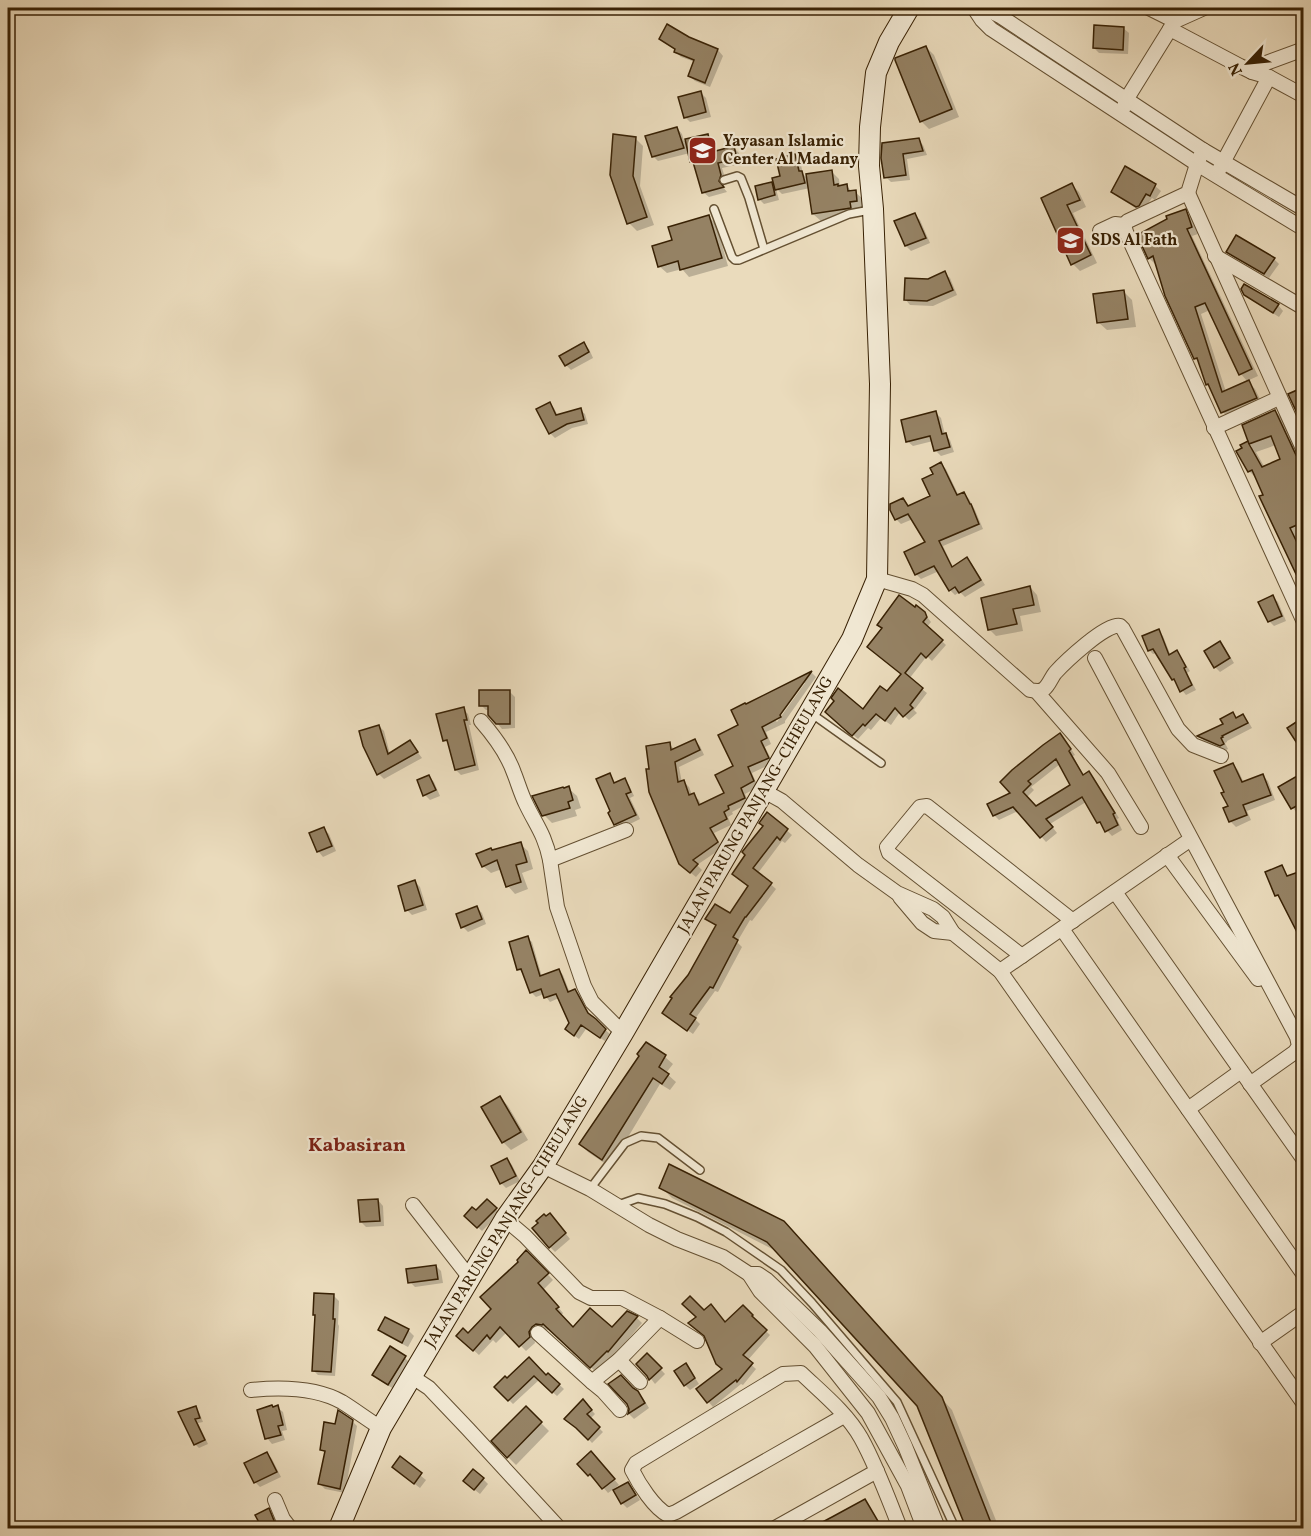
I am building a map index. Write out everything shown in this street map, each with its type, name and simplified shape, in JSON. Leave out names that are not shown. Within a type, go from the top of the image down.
[{"type":"street","name":"JALAN PARUNG PANJANG–CIHEULANG","points":[[339,1528],[381,1428],[505,1219],[543,1166],[810,713],[852,639],[877,579],[880,384],[873,209],[869,166],[870,127],[876,73],[889,42],[909,8]]},
{"type":"street","points":[[974,8],[988,10],[1000,16],[1203,150],[1304,209]]},
{"type":"street","points":[[974,8],[992,29],[1197,164],[1304,229]]},
{"type":"street","points":[[1122,114],[1126,100],[1173,25],[1204,8]]},
{"type":"street","points":[[1302,8],[1304,12]]},
{"type":"street","points":[[1156,9],[1173,25],[1252,72],[1269,77],[1304,96]]},
{"type":"street","points":[[1252,72],[1266,63],[1304,49]]},
{"type":"street","points":[[1216,175],[1269,77]]},
{"type":"street","points":[[1203,150],[1188,193],[1304,451]]},
{"type":"street","points":[[1124,225],[1188,193]]},
{"type":"street","points":[[1100,231],[1115,224],[1124,225]]},
{"type":"street","points":[[1124,225],[1214,428],[1300,603],[1304,622]]},
{"type":"street","points":[[1215,256],[1304,308]]},
{"type":"street","points":[[1214,428],[1279,398]]},
{"type":"street","points":[[877,579],[904,586],[923,595],[1030,690],[1037,692],[1108,773],[1141,827]]},
{"type":"street","points":[[1037,692],[1044,689],[1054,674],[1084,645],[1105,630],[1119,626],[1123,629],[1178,729],[1193,745],[1221,756]]},
{"type":"street","points":[[1095,658],[1297,1037],[1299,1046],[1295,1052],[1250,1084]]},
{"type":"street","points":[[481,721],[507,757],[526,805],[547,844],[557,907],[584,986],[592,1002],[623,1032]]},
{"type":"street","points":[[764,791],[782,801],[858,865],[897,893],[933,909],[943,917],[953,933],[1000,971],[1304,1404]]},
{"type":"street","points":[[1022,956],[890,854],[887,848],[920,807],[927,806],[1067,925],[1188,1109],[1304,1275]]},
{"type":"street","points":[[550,860],[626,830]]},
{"type":"street","points":[[1000,971],[1191,839]]},
{"type":"street","points":[[1167,855],[1287,1018]]},
{"type":"street","points":[[1115,892],[1304,1160]]},
{"type":"street","points":[[1188,1109],[1241,1071]]},
{"type":"street","points":[[543,1166],[590,1189],[677,1239],[723,1257],[749,1274],[760,1291],[815,1346],[868,1413],[908,1486],[924,1528]]},
{"type":"street","points":[[413,1205],[470,1278]]},
{"type":"street","points":[[505,1219],[525,1236],[579,1292],[591,1298],[622,1298],[697,1341]]},
{"type":"street","points":[[749,1274],[758,1274],[781,1293],[820,1331],[879,1397],[905,1446],[938,1528]]},
{"type":"street","points":[[1260,1342],[1304,1312]]},
{"type":"street","points":[[592,1382],[619,1360],[660,1318]]},
{"type":"street","points":[[538,1333],[620,1410]]},
{"type":"street","points":[[619,1360],[640,1382]]},
{"type":"street","points":[[844,1416],[668,1515],[660,1511],[632,1470],[636,1463],[783,1374],[801,1373],[844,1416],[861,1437],[900,1528]]},
{"type":"street","points":[[411,1376],[429,1388],[559,1528]]},
{"type":"street","points":[[251,1390],[288,1388],[322,1394],[341,1401],[381,1428]]},
{"type":"street","points":[[776,1528],[877,1471]]},
{"type":"street","points":[[275,1500],[283,1519],[290,1528]]},
{"type":"lane","points":[[724,180],[737,176],[741,178],[764,249]]},
{"type":"lane","points":[[714,209],[732,257],[740,260],[849,214],[873,209]]},
{"type":"lane","points":[[810,713],[881,763]]},
{"type":"lane","points":[[590,1189],[626,1143],[641,1137],[658,1138],[700,1170]]},
{"type":"lane","points":[[616,1206],[638,1198],[687,1212],[726,1232],[781,1270],[897,1402],[955,1528]]},
{"type":"building","points":[[667,24],[689,37],[718,49],[705,83],[688,76],[694,60],[674,52],[675,49],[659,39]]},
{"type":"building","points":[[1094,25],[1124,27],[1123,50],[1093,48]]},
{"type":"building","points":[[926,46],[952,109],[920,122],[895,58]]},
{"type":"building","points":[[701,91],[706,112],[684,118],[678,97]]},
{"type":"building","points":[[677,127],[684,148],[652,157],[645,136]]},
{"type":"building","points":[[613,134],[636,137],[633,176],[647,217],[627,224],[610,175]]},
{"type":"building","points":[[708,134],[712,152],[734,146],[737,159],[718,163],[721,175],[719,181],[724,187],[702,193],[693,162],[690,162],[685,139]]},
{"type":"building","points":[[919,138],[923,151],[903,154],[906,175],[884,178],[881,158],[882,143]]},
{"type":"building","points":[[795,154],[805,183],[775,190],[772,178],[780,176],[776,159]]},
{"type":"building","points":[[1125,166],[1156,184],[1150,196],[1146,194],[1136,207],[1111,192]]},
{"type":"building","points":[[832,170],[834,185],[847,184],[848,191],[856,190],[857,201],[850,202],[851,208],[812,214],[806,174]]},
{"type":"building","points":[[772,182],[775,195],[758,200],[755,186]]},
{"type":"building","points":[[1072,183],[1080,200],[1067,205],[1091,255],[1071,265],[1041,198]]},
{"type":"building","points":[[1186,209],[1192,227],[1187,229],[1252,369],[1239,375],[1205,303],[1195,307],[1222,392],[1249,380],[1257,398],[1221,413],[1208,384],[1206,385],[1197,358],[1194,359],[1165,296],[1153,256],[1148,259],[1137,235],[1167,219],[1166,216]]},
{"type":"building","points":[[915,213],[926,238],[905,246],[894,221]]},
{"type":"building","points":[[709,215],[722,258],[680,270],[678,261],[658,267],[652,246],[672,240],[668,227]]},
{"type":"building","points":[[1236,235],[1275,258],[1264,274],[1226,252]]},
{"type":"building","points":[[945,271],[953,290],[927,301],[904,300],[905,278],[928,279]]},
{"type":"building","points":[[1244,284],[1279,304],[1273,313],[1244,295],[1241,289]]},
{"type":"building","points":[[1124,290],[1128,319],[1097,323],[1093,294]]},
{"type":"building","points":[[584,342],[589,352],[565,366],[559,356]]},
{"type":"building","points":[[1304,387],[1304,428],[1288,394]]},
{"type":"building","points":[[550,402],[556,415],[581,408],[584,420],[567,424],[549,434],[536,409]]},
{"type":"building","points":[[1275,410],[1296,455],[1299,459],[1304,460],[1304,522],[1290,528],[1304,557],[1304,591],[1259,496],[1263,495],[1252,470],[1248,472],[1236,451],[1242,448],[1240,445],[1248,441],[1242,425]],"holes":[[[1271,436],[1280,459],[1262,467],[1249,444]]]},
{"type":"building","points":[[936,411],[942,434],[946,433],[950,447],[934,451],[930,436],[906,442],[901,420]]},
{"type":"building","points":[[941,462],[957,495],[964,492],[979,524],[939,541],[952,567],[967,557],[981,580],[959,593],[955,587],[949,591],[934,566],[915,575],[904,552],[925,542],[908,514],[895,520],[890,510],[890,504],[903,498],[908,506],[930,496],[922,479],[933,474],[930,468]]},
{"type":"building","points":[[1030,586],[1034,605],[1013,609],[1017,624],[988,630],[981,598]]},
{"type":"building","points":[[899,595],[925,612],[927,617],[923,622],[943,640],[926,658],[921,653],[905,673],[923,688],[910,705],[913,708],[903,717],[895,708],[885,721],[876,714],[852,736],[825,712],[834,701],[831,698],[838,688],[863,709],[880,686],[887,691],[901,674],[867,647],[882,628],[877,625]]},
{"type":"building","points":[[1273,595],[1282,616],[1268,622],[1258,602]]},
{"type":"building","points":[[1159,629],[1169,655],[1177,650],[1192,685],[1180,692],[1174,679],[1172,680],[1153,649],[1148,651],[1142,636]]},
{"type":"building","points":[[1220,641],[1230,658],[1214,668],[1204,651]]},
{"type":"building","points":[[812,671],[780,715],[781,717],[762,727],[767,738],[761,741],[769,758],[748,767],[754,781],[741,788],[745,798],[728,806],[729,809],[724,812],[727,819],[710,828],[718,842],[693,860],[698,864],[690,873],[679,864],[649,792],[646,746],[670,742],[671,750],[695,739],[700,750],[675,762],[678,782],[684,780],[689,795],[694,793],[699,805],[724,793],[715,775],[733,766],[718,735],[738,725],[731,710]]},
{"type":"building","points":[[479,690],[510,690],[510,724],[496,724],[488,715],[488,706],[479,706]]},
{"type":"building","points":[[464,707],[467,720],[464,720],[475,765],[455,770],[447,740],[443,741],[436,714]]},
{"type":"building","points":[[1233,712],[1236,718],[1243,714],[1248,723],[1222,736],[1224,744],[1220,746],[1197,736],[1223,724],[1220,719]]},
{"type":"building","points":[[1304,717],[1304,754],[1287,728]]},
{"type":"building","points":[[379,725],[388,754],[410,740],[418,752],[377,775],[363,746],[359,731]]},
{"type":"building","points":[[1060,733],[1071,749],[1069,751],[1083,775],[1089,771],[1115,813],[1113,814],[1118,825],[1105,832],[1082,797],[1046,819],[1053,827],[1040,838],[1013,807],[993,816],[987,804],[1010,793],[1000,782]],"holes":[[[1056,759],[1070,785],[1036,806],[1023,792],[1031,784],[1028,781]]]},
{"type":"building","points":[[1233,763],[1242,782],[1263,774],[1271,795],[1243,805],[1247,815],[1229,822],[1223,808],[1228,806],[1221,793],[1224,792],[1214,771]]},
{"type":"building","points":[[1304,772],[1304,802],[1291,809],[1278,787]]},
{"type":"building","points":[[610,773],[614,783],[625,778],[631,792],[626,794],[636,815],[614,825],[596,779]]},
{"type":"building","points":[[429,775],[436,790],[423,796],[417,780]]},
{"type":"building","points":[[569,786],[573,800],[568,802],[570,808],[542,816],[532,796]]},
{"type":"building","points":[[767,812],[788,829],[780,840],[777,837],[753,868],[772,883],[745,917],[733,937],[738,940],[713,988],[710,987],[690,1014],[696,1018],[687,1031],[662,1013],[672,998],[670,997],[688,975],[716,925],[705,919],[715,904],[730,913],[748,886],[732,874],[745,855],[742,852],[763,826],[759,823]]},
{"type":"building","points":[[324,827],[332,846],[317,852],[309,833]]},
{"type":"building","points":[[521,842],[527,862],[516,865],[521,882],[506,887],[497,860],[482,867],[476,854],[491,848],[492,850]]},
{"type":"building","points":[[1282,865],[1287,876],[1304,870],[1304,946],[1278,895],[1275,896],[1265,872]]},
{"type":"building","points":[[415,880],[423,905],[405,911],[398,886]]},
{"type":"building","points":[[477,906],[482,919],[461,928],[456,914]]},
{"type":"building","points":[[528,936],[540,976],[559,969],[568,992],[575,989],[588,1013],[606,1029],[600,1038],[581,1025],[574,1036],[565,1029],[569,1023],[556,994],[544,998],[541,989],[530,993],[521,969],[517,970],[509,942]]},
{"type":"building","points":[[646,1042],[666,1055],[659,1067],[669,1074],[662,1084],[653,1078],[602,1160],[579,1144],[639,1056],[637,1054]]},
{"type":"building","points":[[500,1096],[521,1132],[502,1143],[481,1107]]},
{"type":"building","points":[[507,1158],[516,1176],[500,1184],[491,1166]]},
{"type":"building","points":[[669,1164],[784,1221],[942,1397],[993,1528],[966,1528],[917,1406],[767,1242],[659,1188]]},
{"type":"building","points":[[378,1199],[380,1221],[360,1222],[358,1200]]},
{"type":"building","points":[[487,1199],[497,1208],[477,1228],[464,1216],[472,1207],[476,1210]]},
{"type":"building","points":[[550,1213],[566,1233],[549,1248],[532,1228],[544,1214],[546,1216]]},
{"type":"building","points":[[526,1250],[549,1273],[538,1283],[559,1307],[556,1309],[573,1327],[590,1308],[612,1327],[627,1311],[638,1316],[608,1352],[590,1368],[543,1324],[536,1324],[532,1327],[529,1332],[530,1337],[519,1347],[500,1327],[490,1339],[487,1335],[473,1351],[456,1336],[463,1328],[468,1333],[491,1309],[480,1297],[518,1262],[517,1260]]},
{"type":"building","points":[[436,1265],[438,1279],[408,1283],[406,1269]]},
{"type":"building","points":[[314,1293],[334,1294],[333,1319],[335,1319],[331,1372],[312,1371]]},
{"type":"building","points":[[690,1296],[704,1310],[711,1304],[725,1322],[743,1305],[767,1330],[743,1355],[753,1363],[737,1382],[736,1380],[707,1403],[696,1389],[722,1369],[716,1364],[704,1336],[688,1323],[696,1317],[682,1304]]},
{"type":"building","points":[[385,1317],[409,1329],[402,1343],[378,1330]]},
{"type":"building","points":[[390,1346],[406,1356],[388,1385],[372,1375]]},
{"type":"building","points":[[647,1353],[662,1368],[649,1380],[636,1364]]},
{"type":"building","points":[[529,1357],[546,1375],[548,1373],[560,1384],[552,1393],[534,1376],[508,1401],[494,1387]]},
{"type":"building","points":[[686,1363],[695,1378],[684,1386],[674,1371]]},
{"type":"building","points":[[621,1375],[638,1391],[645,1403],[628,1414],[627,1404],[608,1384]]},
{"type":"building","points":[[583,1399],[592,1410],[587,1414],[600,1427],[588,1440],[564,1419]]},
{"type":"building","points":[[272,1405],[273,1407],[278,1405],[283,1425],[278,1426],[281,1435],[265,1439],[257,1410]]},
{"type":"building","points":[[196,1406],[200,1418],[195,1419],[205,1440],[194,1445],[178,1412]]},
{"type":"building","points":[[526,1406],[542,1422],[507,1458],[491,1441]]},
{"type":"building","points":[[338,1410],[353,1420],[340,1489],[318,1484],[325,1451],[320,1450],[324,1422],[335,1424]]},
{"type":"building","points":[[591,1451],[615,1479],[602,1489],[590,1474],[588,1476],[577,1464]]},
{"type":"building","points":[[267,1452],[277,1472],[254,1483],[244,1463]]},
{"type":"building","points":[[400,1456],[422,1473],[414,1484],[392,1467]]},
{"type":"building","points":[[473,1469],[484,1478],[474,1490],[463,1481]]},
{"type":"building","points":[[628,1482],[636,1495],[621,1504],[613,1490]]},
{"type":"building","points":[[865,1499],[882,1528],[811,1528],[832,1517]]},
{"type":"building","points":[[269,1508],[279,1528],[262,1528],[255,1515]]},
{"type":"place","name":"Yayasan Islamic Center Al Madany","points":[[702,151]]},
{"type":"place","name":"SDS Al Fath","points":[[1070,241]]},
{"type":"district","name":"Kabasiran","points":[[357,1146]]}]
